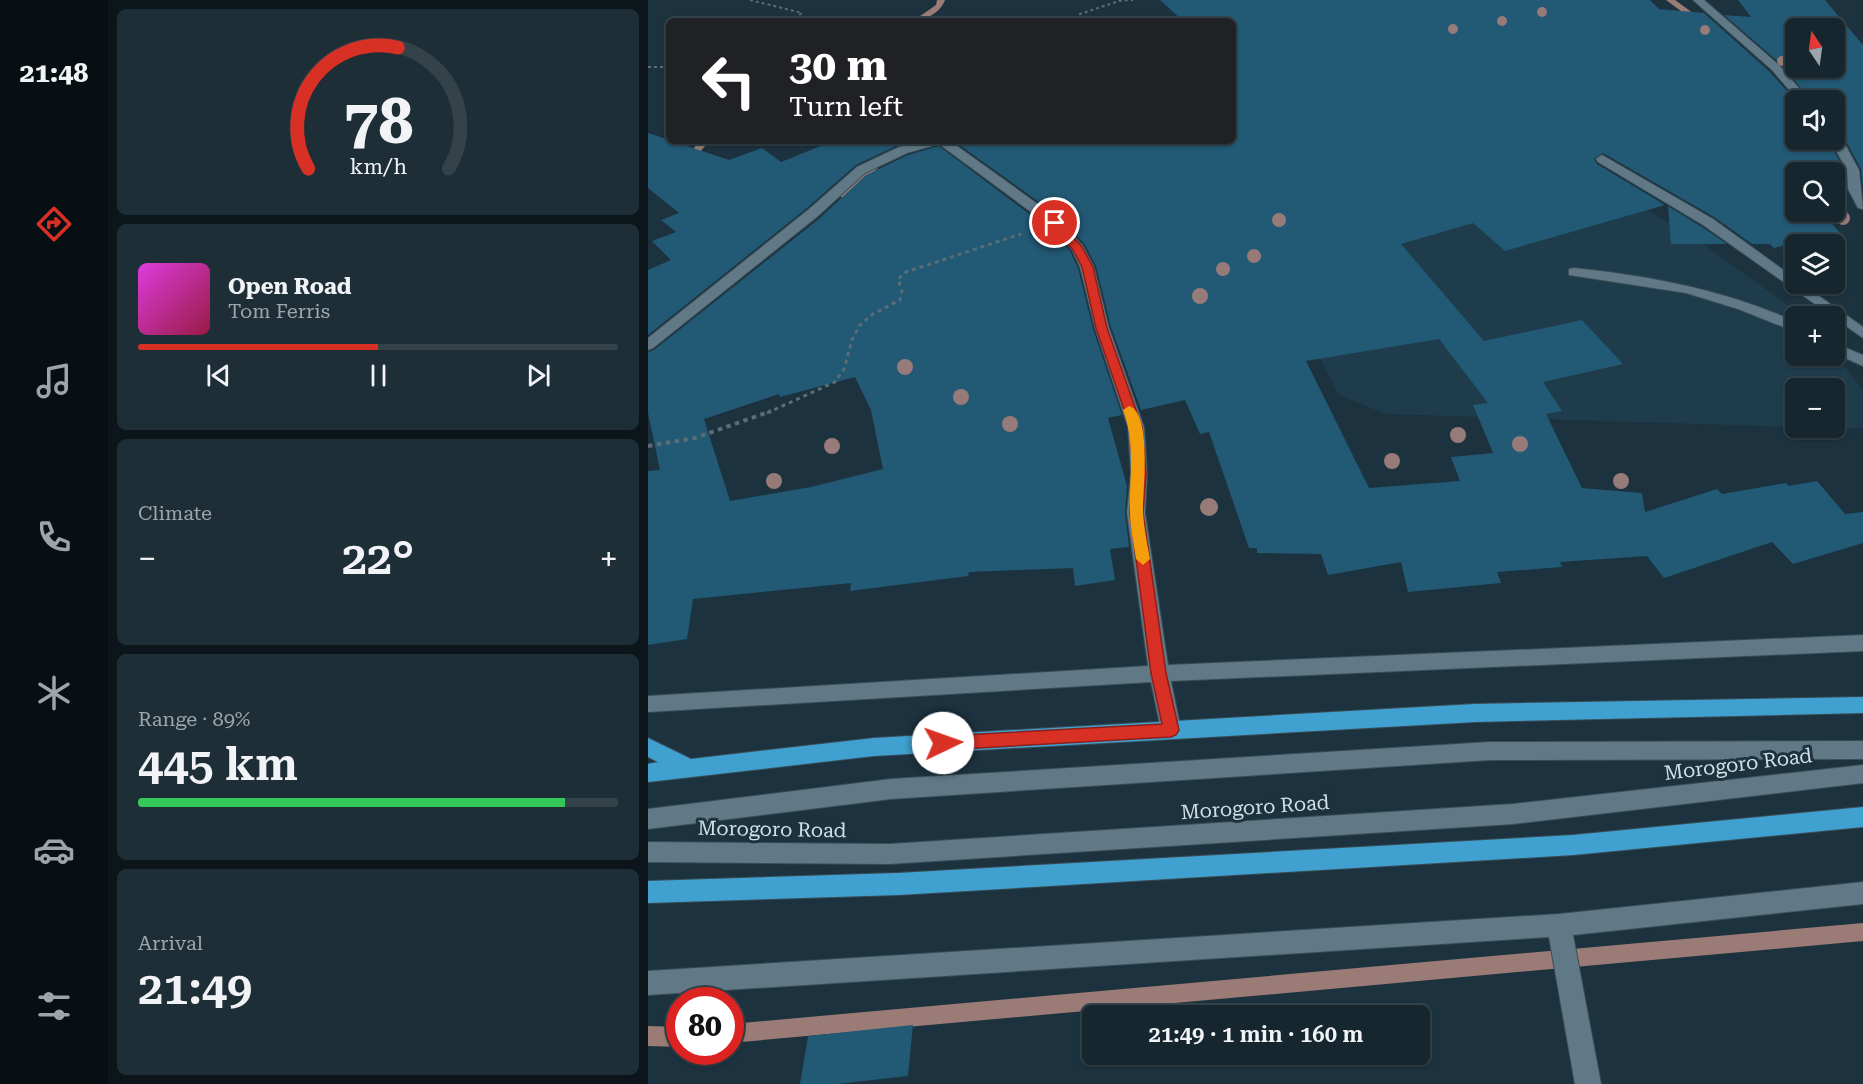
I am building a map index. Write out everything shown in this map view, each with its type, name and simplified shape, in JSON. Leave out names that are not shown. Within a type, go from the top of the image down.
[{"type":"highway","points":[[648,773],[874,747],[1171,730],[1487,713],[1863,705]]},
{"type":"highway","points":[[648,747],[689,768]]},
{"type":"highway","points":[[648,892],[898,884],[1561,846],[1863,817]]},
{"type":"street","points":[[1698,0],[1776,68],[1795,90]]},
{"type":"street","points":[[648,345],[813,213],[861,170],[895,154],[928,144]]},
{"type":"street","points":[[946,144],[1055,223],[1078,249],[1087,267],[1102,328],[1136,427],[1139,473],[1137,513],[1159,673],[1171,730]]},
{"type":"street","points":[[1842,150],[1853,171],[1863,205]]},
{"type":"street","points":[[1602,159],[1708,222],[1863,334]]},
{"type":"street","points":[[1574,272],[1620,276],[1715,295],[1785,324]]},
{"type":"street","points":[[1845,352],[1863,361]]},
{"type":"street","points":[[648,704],[1159,673],[1863,643]]},
{"type":"street","name":"Morogoro Road","points":[[648,819],[891,789],[1490,751],[1863,750]]},
{"type":"street","name":"Morogoro Road","points":[[648,852],[888,854],[1266,830],[1513,814],[1863,774]]},
{"type":"street","points":[[648,983],[1559,925],[1863,893]]},
{"type":"street","points":[[1559,925],[1588,1084]]},
{"type":"path","points":[[750,0],[802,13],[794,18]]},
{"type":"path","points":[[1081,18],[1080,14],[1090,9],[1133,0]]},
{"type":"path","points":[[648,67],[666,67]]},
{"type":"path","points":[[648,446],[672,444],[711,433],[835,382],[842,376],[849,358],[852,338],[859,326],[872,315],[900,300],[902,291],[898,279],[906,272],[1055,223]]},
{"type":"shaded area","points":[[1579,171],[1695,238],[1788,306],[1785,306],[1785,366],[1844,366],[1863,390],[1863,428],[1845,428],[1845,378],[1785,378],[1785,427],[1386,414],[1339,395],[1300,320],[1382,227]]},
{"type":"building","points":[[1160,0],[1650,0],[1659,9],[1704,13],[1770,72],[1786,90],[1785,150],[1833,150],[1840,162],[1785,162],[1785,222],[1831,222],[1841,234],[1785,234],[1785,245],[1774,248],[1770,244],[1752,244],[1714,217],[1603,153],[1594,159],[1597,164],[1665,205],[1505,251],[1473,223],[1401,244],[1484,341],[1582,320],[1623,364],[1543,382],[1562,411],[1546,414],[1582,488],[1642,493],[1645,512],[1717,489],[1722,494],[1786,483],[1789,486],[1817,481],[1845,514],[1863,512],[1863,543],[1793,564],[1772,542],[1664,578],[1647,556],[1560,562],[1562,567],[1497,572],[1501,583],[1408,592],[1401,562],[1328,575],[1321,554],[1257,553],[1257,548],[1249,548],[1209,432],[1200,434],[1185,400],[1141,410],[1111,327],[1096,266],[1085,245],[1061,218],[958,144],[1236,144],[1236,18],[1180,18]],"holes":[[[1439,339],[1488,403],[1473,405],[1493,453],[1451,457],[1460,481],[1369,488],[1306,361]]]},
{"type":"building","points":[[1738,0],[1825,0],[1840,18],[1785,18],[1785,69],[1724,15],[1751,17]]},
{"type":"building","points":[[1845,24],[1863,45],[1863,187],[1861,169],[1845,140],[1845,90],[1803,90],[1793,78],[1845,78]]},
{"type":"building","points":[[648,133],[666,139],[666,144],[681,144],[729,160],[762,148],[781,162],[826,144],[902,144],[856,165],[807,208],[648,335],[648,270],[671,260],[652,241],[676,232],[661,220],[679,213],[648,188]]},
{"type":"building","points":[[939,146],[1048,228],[1070,251],[1078,268],[1093,329],[1122,415],[1108,418],[1127,486],[1125,513],[1129,547],[1110,549],[1115,580],[1075,586],[1073,568],[969,572],[968,576],[850,591],[851,583],[693,599],[687,639],[648,645],[648,471],[660,470],[648,413],[648,352],[654,350],[820,218],[866,175],[908,155]],"holes":[[[855,377],[871,410],[883,469],[811,487],[730,501],[704,419],[779,394],[780,397]]]},
{"type":"building","points":[[1668,206],[1702,227],[1727,244],[1671,244]]},
{"type":"building","points":[[913,1025],[908,1076],[837,1084],[800,1084],[808,1036]]},
{"type":"waterway","points":[[921,18],[939,6],[941,0]]},
{"type":"waterway","points":[[1670,0],[1700,21]]},
{"type":"waterway","points":[[683,157],[696,151],[702,144]]},
{"type":"waterway","points":[[840,195],[873,168]]},
{"type":"waterway","points":[[744,1033],[1863,932]]},
{"type":"waterway","points":[[648,1036],[666,1037]]},
{"type":"slow traffic","points":[[1129,410],[1136,427],[1139,473],[1137,513],[1143,559]]},
{"type":"route","points":[[943,743],[1171,730],[1159,673],[1137,513],[1139,473],[1136,427],[1102,328],[1087,267],[1078,249],[1055,223]]}]
